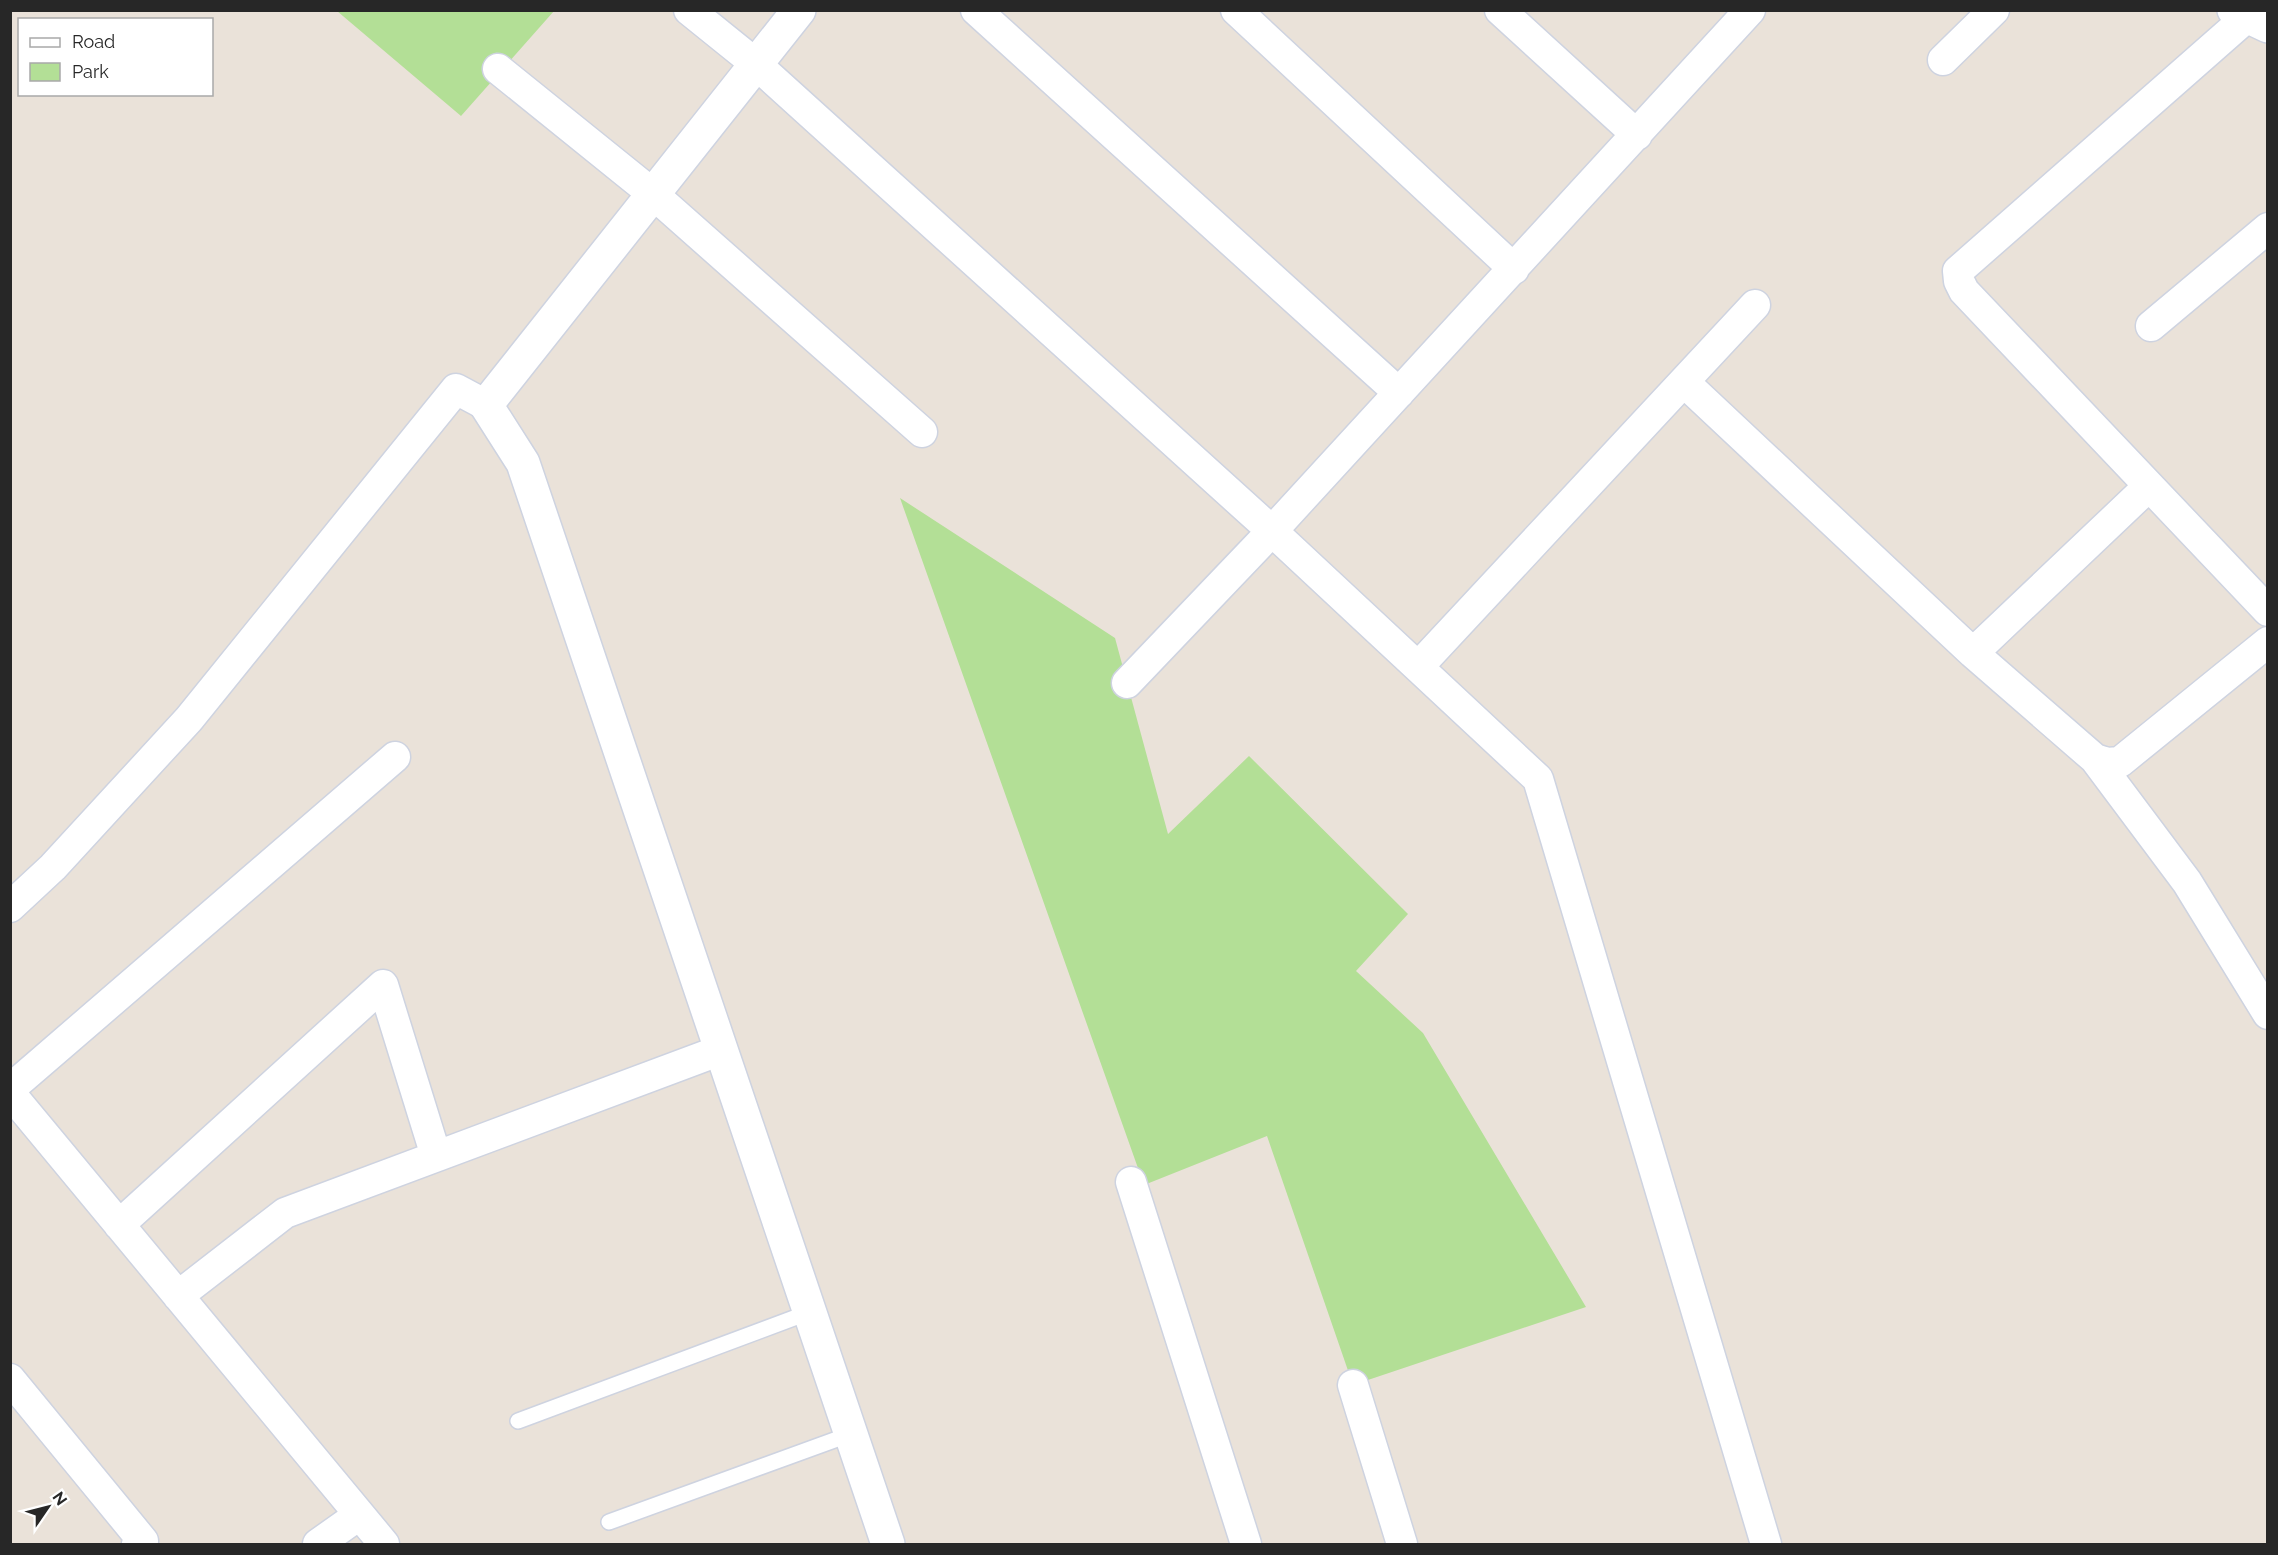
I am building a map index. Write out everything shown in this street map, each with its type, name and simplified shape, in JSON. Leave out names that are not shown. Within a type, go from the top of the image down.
[{"type":"street","points":[[689,10],[756,64],[1272,531],[1538,779],[1766,1545]]},
{"type":"street","points":[[486,405],[799,10]]},
{"type":"street","points":[[976,10],[1399,393]]},
{"type":"street","points":[[1236,10],[1514,268]]},
{"type":"street","points":[[1500,10],[1637,135]]},
{"type":"street","points":[[1943,60],[1994,10]]},
{"type":"street","points":[[1127,683],[1272,531],[1637,135],[1738,15]]},
{"type":"street","points":[[2251,16],[1958,271],[1964,291],[2268,611]]},
{"type":"street","points":[[498,69],[653,195],[922,432]]},
{"type":"street","points":[[2151,326],[2268,228]]},
{"type":"street","points":[[1418,667],[1755,306]]},
{"type":"street","points":[[1684,382],[1973,653],[2095,759],[2187,882],[2268,1014]]},
{"type":"street","points":[[10,907],[53,867],[189,719],[456,388],[486,405],[523,463],[888,1545]]},
{"type":"street","points":[[1973,653],[2149,486]]},
{"type":"street","points":[[2095,759],[2107,763],[2120,762],[2268,642]]},
{"type":"street","points":[[384,1545],[10,1091],[395,757]]},
{"type":"street","points":[[119,1225],[383,985],[436,1156]]},
{"type":"street","points":[[178,1296],[285,1213],[721,1050]]},
{"type":"street","points":[[1131,1182],[1246,1545]]},
{"type":"street","points":[[10,1379],[143,1541],[137,1545]]},
{"type":"street","points":[[1353,1385],[1402,1545]]},
{"type":"street","points":[[318,1545],[359,1515]]},
{"type":"lane","points":[[518,1421],[810,1312]]},
{"type":"lane","points":[[609,1522],[851,1434]]},
{"type":"green space","points":[[337,11],[554,11],[461,116]]},
{"type":"green space","points":[[900,498],[1115,638],[1168,834],[1249,756],[1408,914],[1356,971],[1423,1033],[1586,1307],[1353,1385],[1267,1136],[1144,1185]]}]
